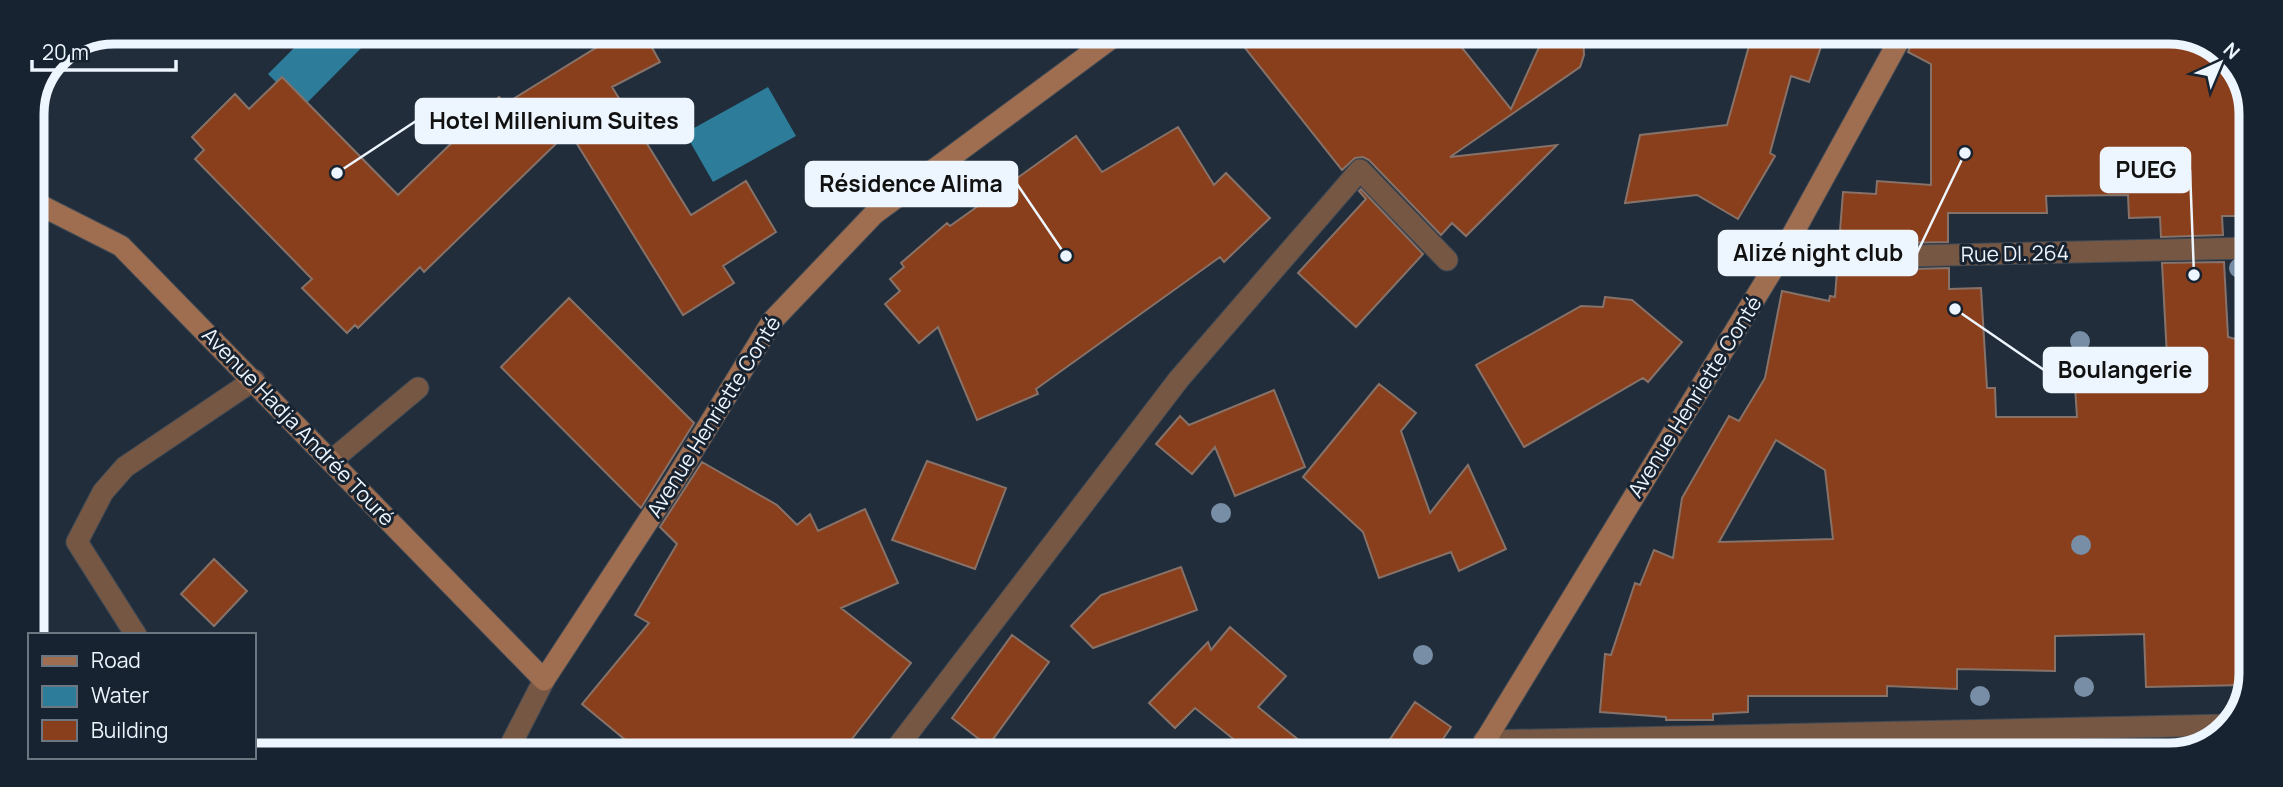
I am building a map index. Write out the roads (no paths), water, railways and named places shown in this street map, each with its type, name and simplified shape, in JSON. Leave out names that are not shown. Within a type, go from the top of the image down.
[{"type":"main road","name":"Avenue Henriette Conté","points":[[544,680],[675,480],[773,320],[874,214],[1104,44]]},
{"type":"main road","name":"Avenue Henriette Conté","points":[[1483,743],[1779,259],[1897,44]]},
{"type":"main road","name":"Avenue Hadja Andrée Touré","points":[[44,207],[121,246],[544,680]]},
{"type":"street","points":[[902,743],[1178,379],[1360,170],[1447,260]]},
{"type":"street","name":"Rue DI. 264","points":[[1779,259],[2239,248]]},
{"type":"street","points":[[135,633],[77,542],[103,492],[125,467],[254,380]]},
{"type":"street","points":[[331,461],[418,388]]},
{"type":"street","name":"Avenue Henriette Conté","points":[[512,743],[544,680]]},
{"type":"street","points":[[1643,743],[2216,725]]},
{"type":"water","points":[[298,44],[365,44],[302,108],[268,74]]},
{"type":"water","points":[[768,87],[796,136],[713,182],[685,133]]},
{"type":"place","name":"Alizé night club","points":[[1965,153]]},
{"type":"place","name":"Hotel Millenium Suites","points":[[337,173]]},
{"type":"place","name":"Résidence Alima","points":[[1066,256]]},
{"type":"place","name":"PUEG","points":[[2194,275]]},
{"type":"place","name":"Boulangerie","points":[[1955,309]]}]
